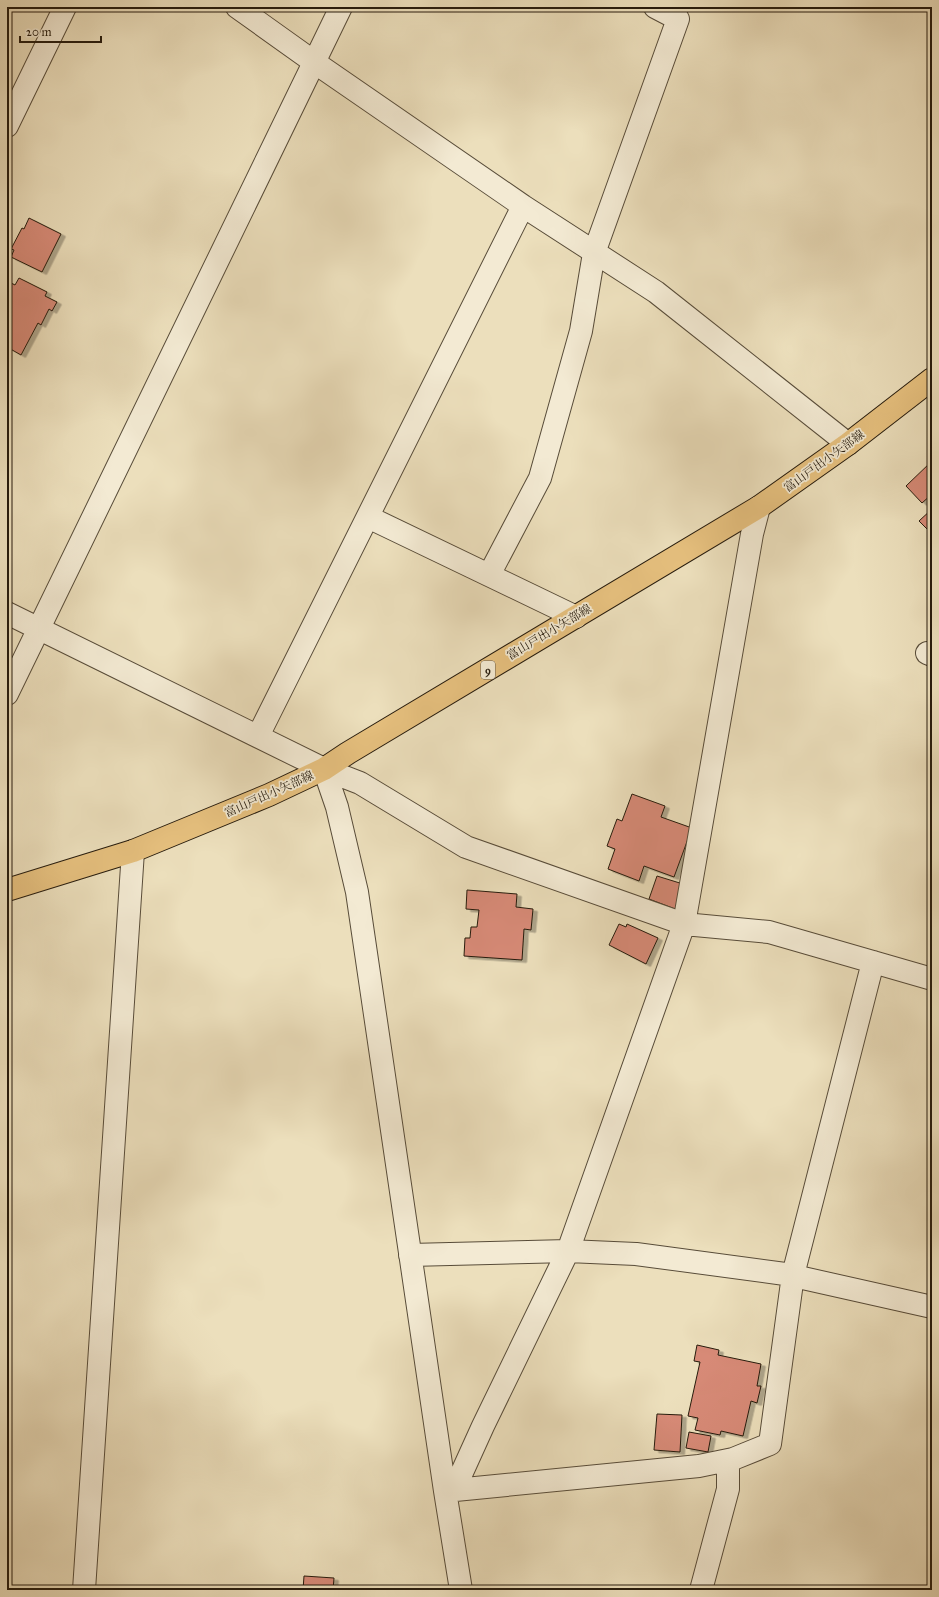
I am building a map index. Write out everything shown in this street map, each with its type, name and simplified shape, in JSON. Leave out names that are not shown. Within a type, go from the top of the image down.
[{"type":"main road","name":"富山戸出小矢部線","points":[[7,890],[133,851],[268,796],[324,769],[348,753],[759,507],[848,444],[932,379]]},
{"type":"street","points":[[7,126],[65,7]]},
{"type":"street","points":[[237,7],[523,206],[656,292],[848,444]]},
{"type":"street","points":[[7,694],[341,7]]},
{"type":"street","points":[[489,575],[540,478],[581,331],[594,253],[678,19],[655,7]]},
{"type":"street","points":[[258,736],[523,206]]},
{"type":"street","points":[[449,1491],[483,1426],[568,1250],[684,924],[752,534],[759,507]]},
{"type":"street","points":[[368,517],[576,616]]},
{"type":"street","points":[[7,614],[324,769],[360,783],[466,847],[684,924],[769,932],[932,979]]},
{"type":"street","points":[[324,769],[337,807],[357,892],[410,1255],[449,1491],[462,1590]]},
{"type":"street","points":[[84,1590],[133,851]]},
{"type":"street","points":[[449,1491],[699,1466],[728,1461],[770,1444],[793,1276],[873,962]]},
{"type":"street","points":[[410,1255],[568,1250],[636,1254],[793,1276],[932,1307]]},
{"type":"street","points":[[701,1590],[728,1489],[728,1461]]},
{"type":"building","points":[[29,218],[61,234],[42,272],[11,257],[14,250],[11,249]]},
{"type":"building","points":[[19,278],[47,292],[45,296],[57,302],[52,311],[49,309],[41,325],[38,323],[21,355],[7,347],[7,281],[15,285]]},
{"type":"building","points":[[932,461],[932,494],[922,503],[906,486]]},
{"type":"building","points":[[932,509],[932,532],[931,533],[919,521]]},
{"type":"building","points":[[632,794],[665,806],[661,817],[692,828],[674,877],[644,866],[639,881],[608,869],[615,849],[607,846],[617,819],[622,821]]},
{"type":"building","points":[[657,876],[683,884],[675,909],[649,899]]},
{"type":"building","points":[[467,890],[517,894],[516,907],[533,909],[531,930],[524,929],[522,960],[464,956],[465,938],[470,938],[471,927],[477,927],[479,910],[466,909]]},
{"type":"building","points":[[619,924],[626,927],[627,924],[658,938],[646,964],[609,945]]},
{"type":"building","points":[[697,1345],[719,1350],[718,1355],[761,1364],[757,1386],[761,1386],[757,1403],[751,1401],[743,1436],[721,1431],[720,1435],[695,1430],[698,1418],[688,1416],[700,1362],[694,1361]]},
{"type":"building","points":[[657,1414],[682,1415],[680,1452],[654,1450]]},
{"type":"building","points":[[689,1432],[711,1436],[708,1452],[686,1448]]},
{"type":"building","points":[[304,1576],[334,1578],[333,1590],[303,1590]]}]
